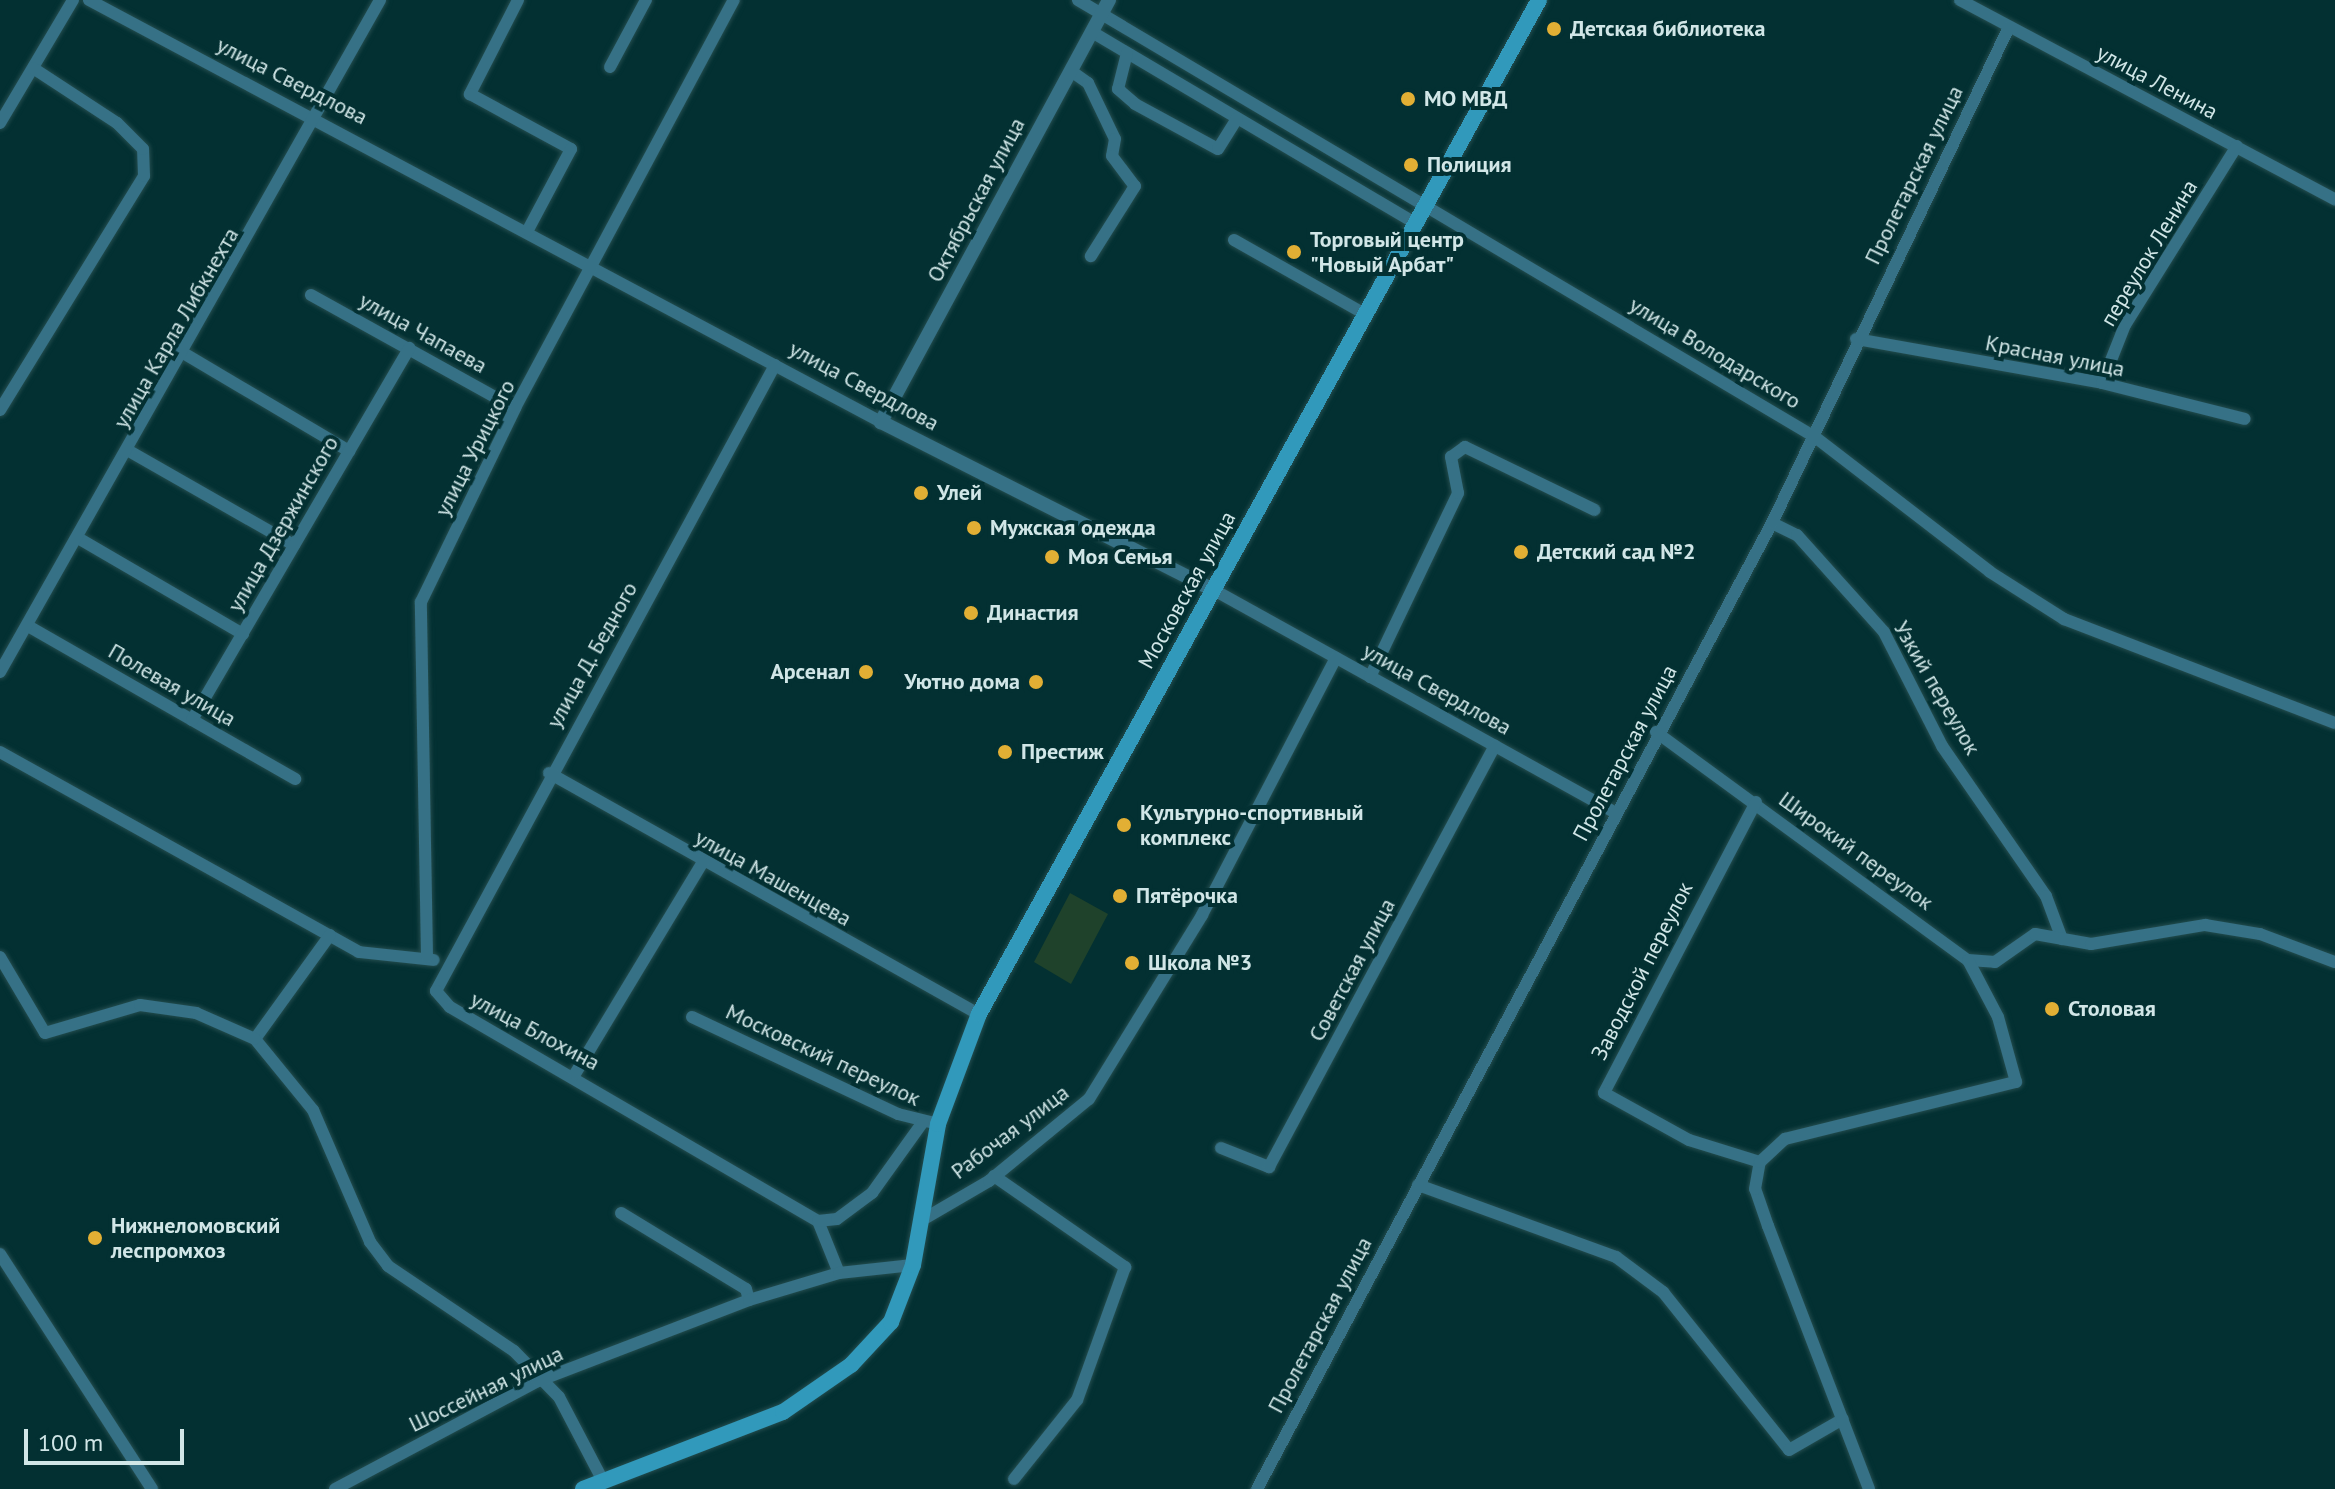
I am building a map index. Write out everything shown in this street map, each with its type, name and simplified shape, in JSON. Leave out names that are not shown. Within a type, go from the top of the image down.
[{"type":"main road","name":"Московская улица","points":[[922,1220],[930,1123],[979,1014],[1539,0]]},
{"type":"main road","points":[[583,1489],[602,1479],[736,1434],[817,1390],[891,1322],[913,1265],[922,1220]]},
{"type":"street","points":[[0,123],[73,0]]},
{"type":"street","name":"улица Свердлова","points":[[89,0],[528,230],[881,422],[1212,589],[1616,813]]},
{"type":"street","name":"улица Карла Либкнехта","points":[[0,672],[318,119],[380,0]]},
{"type":"street","points":[[518,0],[470,94],[571,149],[528,230]]},
{"type":"street","points":[[610,67],[646,0]]},
{"type":"street","name":"улица Урицкого","points":[[427,957],[421,602],[515,408],[734,0]]},
{"type":"street","name":"улица Володарского","points":[[1078,0],[1105,7],[1815,437],[1990,572],[2064,619],[2335,723]]},
{"type":"street","name":"улица Ленина","points":[[1960,0],[2335,199]]},
{"type":"street","name":"Октябрьская улица","points":[[881,422],[1105,7]]},
{"type":"street","name":"Пролетарская улица","points":[[1257,1489],[1656,732],[1772,523],[1815,437],[1856,339],[2009,27]]},
{"type":"street","points":[[1092,32],[1415,223]]},
{"type":"street","points":[[1127,53],[1118,89],[1135,104],[1218,149],[1237,118]]},
{"type":"street","points":[[0,410],[144,176],[143,149],[117,123],[33,68]]},
{"type":"street","points":[[1071,71],[1088,83],[1115,139],[1112,156],[1135,186],[1091,256]]},
{"type":"street","name":"переулок Ленина","points":[[2102,383],[2125,325],[2237,146]]},
{"type":"street","points":[[1234,240],[1365,314]]},
{"type":"street","name":"улица Чапаева","points":[[311,295],[515,408]]},
{"type":"street","name":"Красная улица","points":[[1856,339],[2102,383],[2245,419]]},
{"type":"street","name":"улица Дзержинского","points":[[192,720],[409,348]]},
{"type":"street","points":[[185,354],[349,451]]},
{"type":"street","name":"улица Д. Бедного","points":[[444,965],[775,365]]},
{"type":"street","points":[[1370,677],[1458,493],[1451,457],[1465,447],[1595,510]]},
{"type":"street","points":[[129,451],[294,545]]},
{"type":"street","name":"Узкий переулок","points":[[1772,523],[1797,535],[1884,632],[1942,746],[2046,896],[2062,939]]},
{"type":"street","points":[[78,538],[243,634]]},
{"type":"street","name":"Полевая улица","points":[[28,626],[295,779]]},
{"type":"street","name":"Рабочая улица","points":[[922,1220],[994,1176],[1089,1099],[1128,1042],[1336,658]]},
{"type":"street","name":"Широкий переулок","points":[[1656,732],[1756,802],[1968,960]]},
{"type":"street","name":"Советская улица","points":[[1221,1148],[1269,1167],[1495,746]]},
{"type":"street","points":[[0,752],[378,959],[427,957],[444,965]]},
{"type":"street","name":"улица Машенцева","points":[[549,773],[979,1014]]},
{"type":"street","name":"Заводской переулок","points":[[1756,802],[1604,1093],[1689,1140],[1760,1162]]},
{"type":"street","points":[[575,1074],[703,862]]},
{"type":"street","points":[[1968,960],[1995,962],[2035,934],[2091,944],[2205,925],[2260,934],[2335,962]]},
{"type":"street","points":[[255,1039],[330,935]]},
{"type":"street","points":[[0,957],[45,1033],[140,1005],[196,1013],[255,1039],[313,1110],[370,1242],[388,1266],[491,1331],[538,1381],[559,1397],[602,1479]]},
{"type":"street","points":[[1869,1489],[1759,1201],[1760,1162],[1785,1139],[2016,1082],[1998,1017],[1968,960]]},
{"type":"street","name":"улица Блохина","points":[[444,965],[439,999],[575,1074],[818,1221]]},
{"type":"street","name":"Московский переулок","points":[[692,1017],[930,1123]]},
{"type":"street","points":[[839,1273],[818,1221],[837,1219],[872,1193],[930,1123]]},
{"type":"street","points":[[994,1176],[1125,1267],[1077,1400],[1014,1479]]},
{"type":"street","points":[[1418,1185],[1616,1257],[1663,1292],[1789,1450],[1843,1419]]},
{"type":"street","points":[[621,1213],[746,1289],[749,1300]]},
{"type":"street","points":[[0,1254],[152,1489]]},
{"type":"street","name":"Шоссейная улица","points":[[335,1489],[538,1381],[749,1300],[839,1273],[913,1265]]},
{"type":"green space","points":[[1070,893],[1108,914],[1071,984],[1034,962]]},
{"type":"place","name":"Детская библиотека","points":[[1554,29]]},
{"type":"place","name":"МО МВД","points":[[1408,99]]},
{"type":"place","name":"Полиция","points":[[1411,165]]},
{"type":"place","name":"Торговый центр \"Новый Арбат\"","points":[[1294,252]]},
{"type":"place","name":"Улей","points":[[921,493]]},
{"type":"place","name":"Мужская одежда","points":[[974,528]]},
{"type":"place","name":"Детский сад №2","points":[[1521,552]]},
{"type":"place","name":"Моя Семья","points":[[1052,557]]},
{"type":"place","name":"Династия","points":[[971,613]]},
{"type":"place","name":"Арсенал","points":[[866,672]]},
{"type":"place","name":"Уютно дома","points":[[1036,682]]},
{"type":"place","name":"Престиж","points":[[1005,752]]},
{"type":"place","name":"Культурно-спортивный комплекс","points":[[1124,825]]},
{"type":"place","name":"Пятёрочка","points":[[1120,896]]},
{"type":"place","name":"Школа №3","points":[[1132,963]]},
{"type":"place","name":"Столовая","points":[[2052,1009]]},
{"type":"place","name":"Нижнеломовский леспромхоз","points":[[95,1238]]}]
